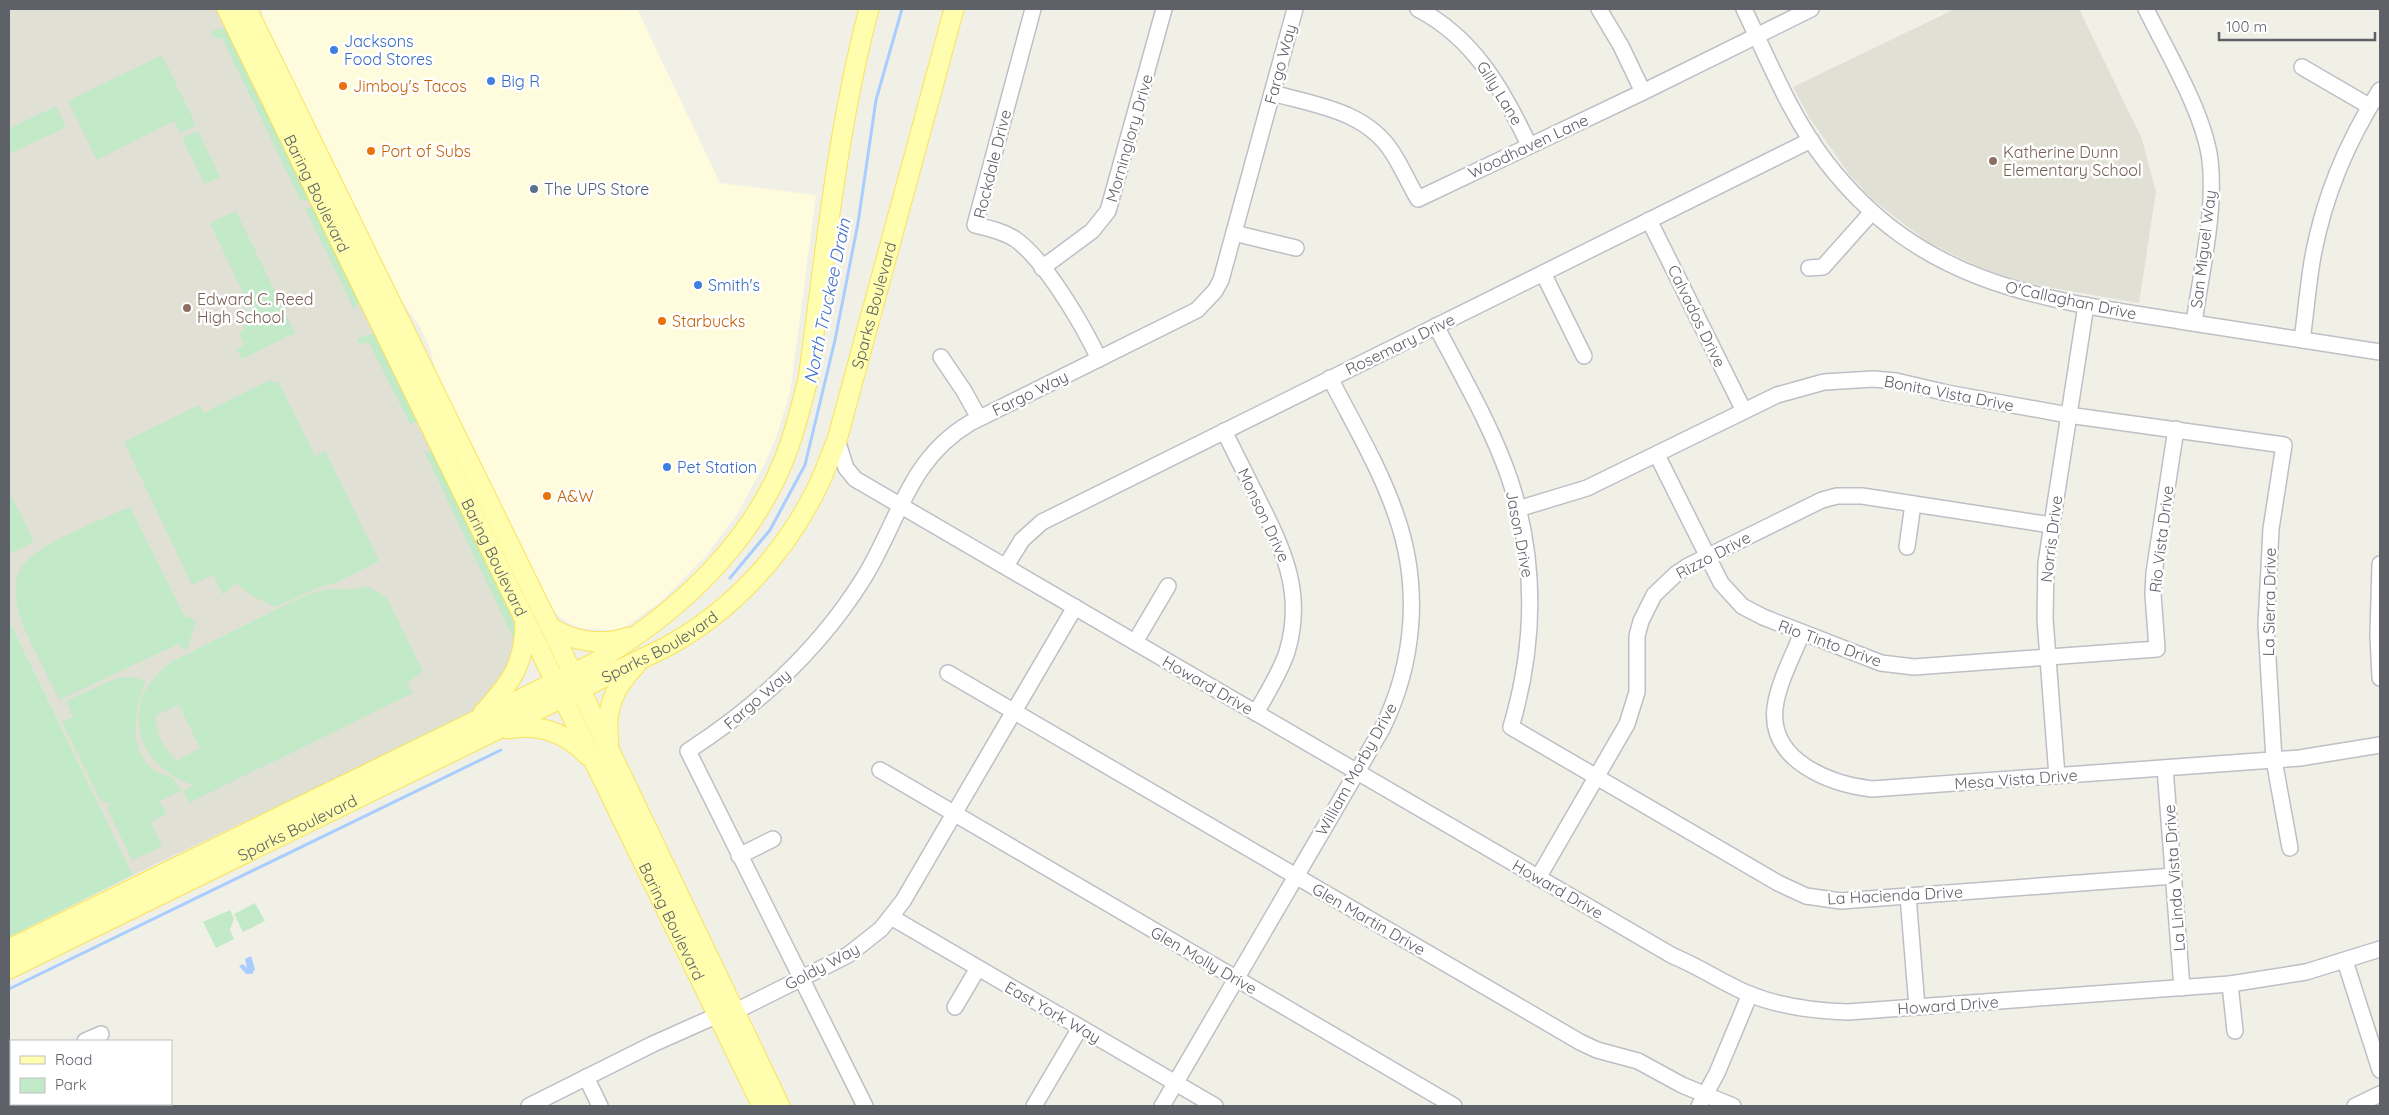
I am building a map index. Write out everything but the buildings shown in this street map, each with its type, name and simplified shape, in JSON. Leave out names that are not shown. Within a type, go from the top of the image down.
[{"type":"main road","name":"Baring Boulevard","points":[[227,9],[525,620],[568,686]]},
{"type":"main road","name":"Baring Boulevard","points":[[247,9],[549,626],[568,686],[604,763],[726,1014],[780,1106]]},
{"type":"main road","name":"Sparks Boulevard","points":[[9,969],[496,731],[568,686],[661,619],[695,588],[734,547],[774,483],[788,448],[808,379],[848,102],[858,48],[868,9]]},
{"type":"main road","name":"Sparks Boulevard","points":[[9,949],[476,720],[644,658],[687,635],[709,620],[754,580],[803,514],[818,486],[837,440],[954,9]]},
{"type":"main road","points":[[476,720],[515,673],[525,642],[525,620]]},
{"type":"main road","points":[[549,626],[566,637],[602,642],[620,640],[642,633]]},
{"type":"main road","points":[[496,731],[536,727],[552,731],[574,742],[604,763],[611,701],[618,686],[644,658]]},
{"type":"main road","points":[[113,918],[125,899],[125,891]]},
{"type":"main road","name":"Baring Boulevard","points":[[726,1014],[762,1106]]},
{"type":"street","name":"Rockdale Drive","points":[[1033,9],[975,224],[1013,238],[1024,246],[1080,322],[1099,359]]},
{"type":"street","name":"Morninglory Drive","points":[[1042,268],[1092,231],[1108,211],[1164,9]]},
{"type":"street","name":"Fargo Way","points":[[739,856],[688,751],[717,732],[771,690],[822,637],[864,577],[914,478],[937,447],[952,434],[979,418],[1197,310],[1207,302],[1221,280],[1295,9]]},
{"type":"street","name":"Gilly Lane","points":[[1418,9],[1442,24],[1476,55],[1502,91],[1529,144]]},
{"type":"street","points":[[1599,9],[1621,46],[1642,92]]},
{"type":"street","name":"O'Callaghan Drive","points":[[1744,9],[1796,115],[1811,140],[1846,185],[1872,212],[1918,246],[1970,274],[2026,293],[2086,305],[2380,352]]},
{"type":"street","name":"Woodhaven Lane","points":[[1272,93],[1345,113],[1372,129],[1392,152],[1418,200],[1529,144],[1642,92],[1811,9]]},
{"type":"street","name":"San Miguel Way","points":[[2146,9],[2197,115],[2210,158],[2211,201],[2194,323]]},
{"type":"street","points":[[2302,67],[2370,106]]},
{"type":"street","points":[[2302,340],[2313,256],[2320,224],[2343,158],[2380,90]]},
{"type":"street","name":"Rosemary Drive","points":[[1006,566],[1022,540],[1042,522],[1811,140]]},
{"type":"street","points":[[1809,268],[1823,267],[1872,212]]},
{"type":"street","name":"Calvados Drive","points":[[1649,220],[1744,411]]},
{"type":"street","points":[[1234,233],[1296,248]]},
{"type":"street","points":[[1543,273],[1584,356]]},
{"type":"street","name":"Norris Drive","points":[[2057,776],[2044,592],[2051,525],[2086,305]]},
{"type":"street","name":"Jason Drive","points":[[1436,326],[1499,452],[1518,509],[1526,548],[1531,605],[1526,667],[1511,727]]},
{"type":"street","points":[[941,357],[964,391],[979,418]]},
{"type":"street","name":"William Morby Drive","points":[[1162,1106],[1384,726],[1403,675],[1409,646],[1412,591],[1404,538],[1396,514],[1330,378]]},
{"type":"street","name":"Bonita Vista Drive","points":[[1518,509],[1587,488],[1744,411],[1800,387],[1832,381],[1873,378],[1896,381],[1947,393],[2068,415],[2284,445]]},
{"type":"street","name":"Rio Vista Drive","points":[[2156,649],[2153,594],[2154,573],[2176,429]]},
{"type":"street","name":"Monson Drive","points":[[1224,431],[1286,558],[1294,596],[1292,633],[1287,653],[1256,713]]},
{"type":"street","name":"Howard Drive","points":[[837,440],[846,468],[855,479],[1673,956],[1696,965],[1750,994],[1789,1006],[1822,1012],[1848,1012],[2230,984],[2306,972],[2380,949]]},
{"type":"street","name":"La Sierra Drive","points":[[2284,445],[2272,529],[2267,586],[2268,672],[2274,760],[2290,848]]},
{"type":"street","name":"Rio Tinto Drive","points":[[1657,454],[1721,583],[1742,606],[1802,633],[1881,663],[1914,667],[2156,649]]},
{"type":"street","name":"Rizzo Drive","points":[[1538,878],[1627,724],[1633,708],[1638,675],[1637,636],[1647,607],[1659,589],[1676,574],[1822,500],[1836,496],[1862,496],[2051,525]]},
{"type":"street","points":[[1907,547],[1913,504]]},
{"type":"street","points":[[2380,564],[2378,634],[2380,678]]},
{"type":"street","points":[[1135,642],[1168,586]]},
{"type":"street","name":"Goldy Way","points":[[529,1106],[586,1077],[726,1014],[848,955],[865,942],[891,917],[1075,607]]},
{"type":"street","name":"Mesa Vista Drive","points":[[1802,633],[1778,695],[1775,718],[1779,736],[1788,753],[1807,768],[1847,784],[1872,789],[2274,760],[2340,753],[2380,745]]},
{"type":"street","name":"Glen Martin Drive","points":[[948,673],[1580,1042],[1598,1050],[1638,1061],[1702,1101],[1733,1106]]},
{"type":"street","name":"La Hacienda Drive","points":[[1511,727],[1789,889],[1814,898],[1841,901],[2174,876]]},
{"type":"street","name":"La Linda Vista Drive","points":[[2165,768],[2182,988]]},
{"type":"street","name":"Glen Molly Drive","points":[[880,770],[1454,1106]]},
{"type":"street","points":[[773,839],[739,856],[775,930],[802,977],[865,1106]]},
{"type":"street","points":[[1908,896],[1917,1007]]},
{"type":"street","name":"East York Way","points":[[891,917],[1214,1106]]},
{"type":"street","points":[[2345,961],[2380,1070]]},
{"type":"street","points":[[955,1007],[978,968]]},
{"type":"street","points":[[2230,984],[2235,1031]]},
{"type":"street","points":[[1702,1101],[1717,1073],[1750,994]]},
{"type":"street","points":[[1034,1106],[1080,1028]]},
{"type":"street","points":[[88,1040],[101,1034]]},
{"type":"street","points":[[586,1077],[600,1106]]},
{"type":"street","points":[[2355,1106],[2380,1094]]},
{"type":"shaded area","name":"Edward C. Reed High School","points":[[9,9],[219,9],[518,622],[519,654],[484,704],[464,717],[133,875],[9,620]]},
{"type":"shaded area","points":[[262,9],[637,9],[720,183],[816,195],[790,393],[775,440],[765,463],[737,514],[705,557],[660,602],[625,627],[614,630],[581,628],[569,623],[557,614],[547,601],[436,374],[430,348],[419,325],[396,293],[263,18]]},
{"type":"shaded area","name":"Katherine Dunn Elementary School","points":[[1955,9],[2079,9],[2142,139],[2156,192],[2139,303],[2023,283],[1987,271],[1926,241],[1872,199],[1849,174],[1809,117],[1793,87]]},
{"type":"green space","points":[[220,28],[230,31],[310,200],[301,201],[222,38],[214,38],[211,32]]},
{"type":"green space","points":[[162,55],[196,125],[180,133],[174,121],[97,160],[68,101]]},
{"type":"green space","points":[[56,106],[66,127],[9,154],[9,129]]},
{"type":"green space","points":[[198,131],[220,177],[205,184],[182,138]]},
{"type":"green space","points":[[314,207],[358,297],[359,303],[354,309],[305,208]]},
{"type":"green space","points":[[236,211],[295,333],[242,359],[236,349],[244,345],[239,332],[245,329],[239,316],[251,310],[210,223]]},
{"type":"green space","points":[[373,334],[378,338],[414,413],[416,422],[410,424],[369,343],[358,343],[357,339]]},
{"type":"green space","points":[[270,380],[279,383],[315,456],[325,451],[379,561],[333,584],[316,588],[276,607],[254,597],[236,583],[223,595],[213,575],[192,585],[124,442],[199,405],[204,413]]},
{"type":"green space","points":[[424,451],[432,452],[436,456],[510,611],[515,631],[515,642]]},
{"type":"green space","points":[[9,491],[34,542],[9,554]]},
{"type":"green space","points":[[130,507],[185,617],[190,617],[196,622],[187,649],[182,648],[178,644],[59,700],[20,617],[16,592],[18,573],[29,559],[55,541]]},
{"type":"green space","points":[[367,586],[387,598],[423,672],[407,682],[413,693],[189,803],[183,791],[194,785],[167,772],[148,751],[142,739],[139,725],[139,710],[145,690],[152,681],[171,662],[298,599],[325,590],[363,588]],"holes":[[[179,705],[200,748],[177,761],[161,740],[157,729],[156,715]]]},
{"type":"green space","points":[[9,620],[133,875],[9,937]]},
{"type":"green space","points":[[133,677],[146,681],[139,702],[136,725],[138,747],[142,757],[154,770],[174,780],[181,791],[160,801],[166,814],[151,822],[162,847],[132,860],[107,808],[111,805],[101,800],[62,722],[73,717],[66,701],[117,678]]},
{"type":"green space","points":[[255,903],[265,921],[243,932],[234,914]]},
{"type":"green space","points":[[230,910],[234,919],[230,930],[234,939],[216,948],[203,922]]},
{"type":"water","points":[[251,956],[255,969],[252,974],[246,974],[239,966],[243,964],[247,968],[245,959]]},
{"type":"waterway","name":"North Truckee Drain","points":[[730,578],[770,530],[805,465],[835,340],[858,223],[876,100],[902,9]]},
{"type":"waterway","points":[[9,989],[501,750]]},
{"type":"place","name":"Jacksons Food Stores","points":[[334,50]]},
{"type":"place","name":"Big R","points":[[491,81]]},
{"type":"place","name":"Jimboy's Tacos","points":[[343,86]]},
{"type":"place","name":"Port of Subs","points":[[371,151]]},
{"type":"place","name":"Katherine Dunn Elementary School","points":[[1993,161]]},
{"type":"place","name":"The UPS Store","points":[[534,189]]},
{"type":"place","name":"Smith's","points":[[698,285]]},
{"type":"place","name":"Edward C. Reed High School","points":[[187,308]]},
{"type":"place","name":"Starbucks","points":[[662,321]]},
{"type":"place","name":"Pet Station","points":[[667,467]]},
{"type":"place","name":"A&W","points":[[547,496]]}]
